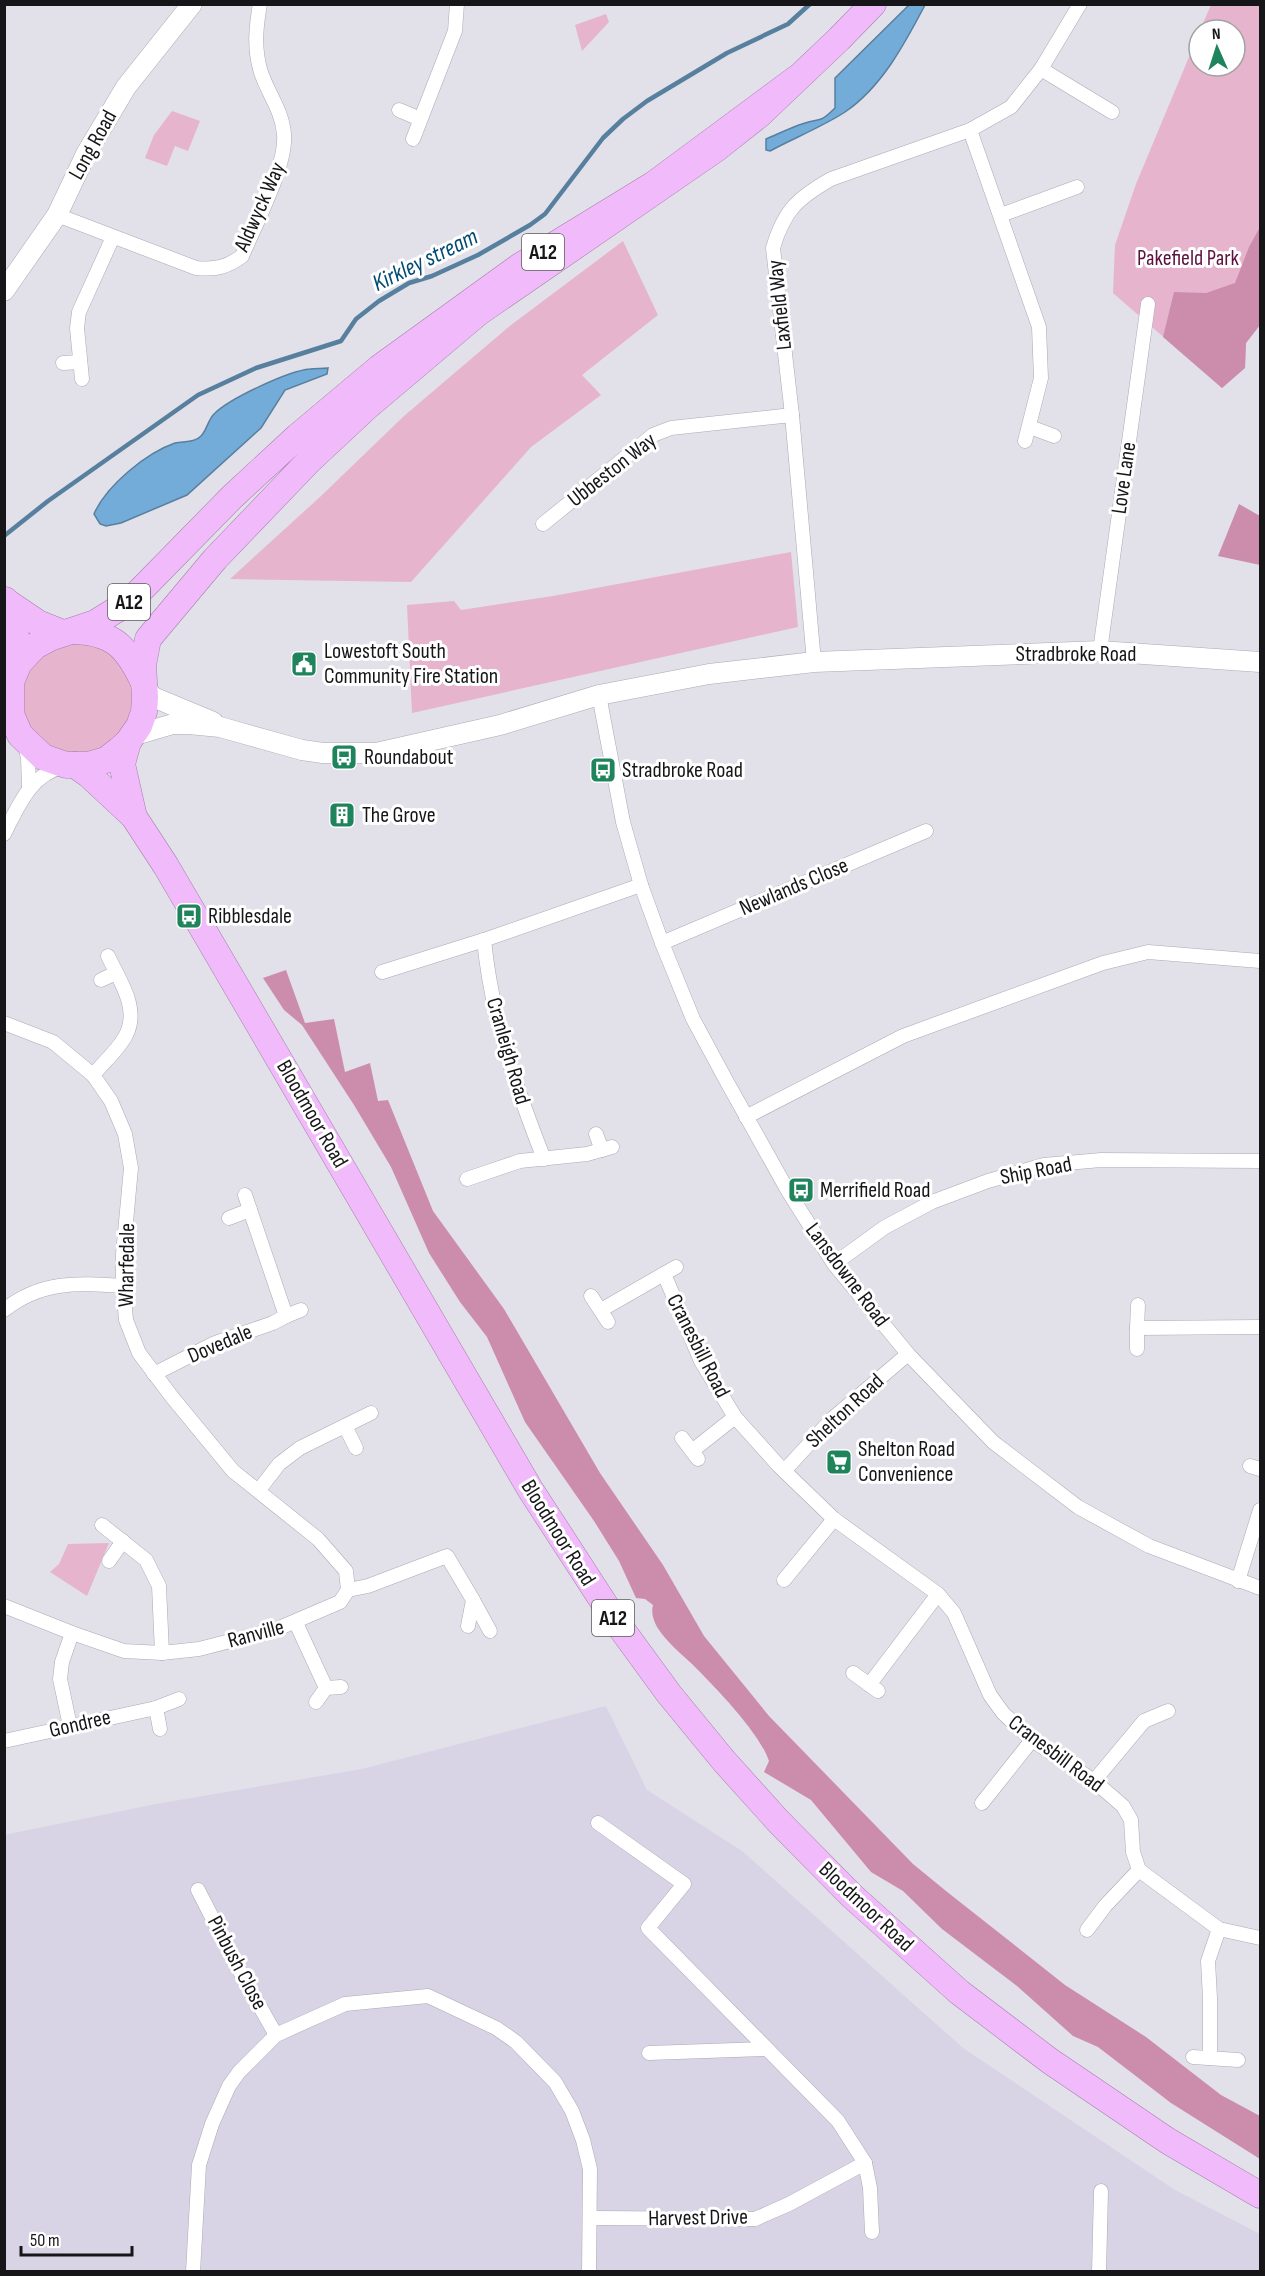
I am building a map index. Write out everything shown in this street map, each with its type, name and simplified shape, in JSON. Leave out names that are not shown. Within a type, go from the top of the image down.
[{"type":"highway","name":"A12","points":[[143,683],[143,665],[148,639],[177,602],[301,469],[368,406],[478,313],[716,149],[759,115],[873,4]]},
{"type":"highway","name":"A12","points":[[68,632],[94,623],[129,602],[232,497],[298,436],[379,368],[520,266],[654,184],[797,78]]},
{"type":"highway","points":[[5,600],[38,623],[68,632],[92,632],[106,636],[120,645],[136,666],[143,683],[144,712],[139,726],[130,739],[106,760],[88,765],[71,765],[43,757],[20,735],[11,714],[11,682],[18,658],[18,638],[5,600]]},
{"type":"highway","points":[[14,671],[35,646],[68,632]]},
{"type":"highway","name":"A12","points":[[130,739],[122,764],[134,817]]},
{"type":"highway","name":"A12","points":[[71,765],[89,774],[134,817]]},
{"type":"highway","name":"Bloodmoor Road","points":[[134,817],[231,974],[530,1489],[615,1620],[669,1694],[778,1821],[844,1888],[959,1992],[1050,2061],[1138,2121],[1260,2195]]},
{"type":"main road","name":"Long Road","points":[[4,291],[57,215],[86,154],[126,87],[192,4]]},
{"type":"main road","name":"Stradbroke Road","points":[[130,739],[173,724],[220,727],[302,750],[323,753],[376,753],[500,725],[599,695],[709,674],[813,662],[1100,651],[1260,662]]},
{"type":"main road","name":"Stradbroke Road","points":[[143,683],[153,697],[206,718],[220,727]]},
{"type":"street","name":"Aldwyck Way","points":[[57,215],[196,268],[212,270],[229,266],[242,256],[283,158],[284,133],[278,108],[260,70],[255,39],[260,4]]},
{"type":"street","points":[[413,139],[455,31],[457,4]]},
{"type":"street","name":"Laxfield Way","points":[[813,662],[792,415],[773,248],[779,225],[792,208],[810,191],[831,179],[970,130],[1011,107],[1041,69],[1080,4]]},
{"type":"street","points":[[1041,69],[1112,112]]},
{"type":"street","points":[[399,110],[420,119]]},
{"type":"street","points":[[970,130],[1039,327],[1041,378],[1025,441]]},
{"type":"street","points":[[1001,215],[1077,187]]},
{"type":"street","points":[[82,379],[77,328],[79,312],[113,237]]},
{"type":"street","name":"Love Lane","points":[[1100,651],[1148,304]]},
{"type":"street","points":[[63,363],[80,362]]},
{"type":"street","name":"Ubbeston Way","points":[[543,524],[652,435],[671,428],[792,415]]},
{"type":"street","points":[[1030,427],[1054,436]]},
{"type":"street","name":"Lansdowne Road","points":[[599,695],[623,822],[640,885],[693,1019],[788,1191],[834,1264],[908,1354],[993,1442],[1078,1507],[1149,1546],[1260,1588]]},
{"type":"street","points":[[24,739],[28,758],[29,787]]},
{"type":"street","points":[[4,834],[29,787],[50,771],[71,765]]},
{"type":"street","name":"Newlands Close","points":[[662,943],[926,831]]},
{"type":"street","points":[[382,972],[484,940],[640,885]]},
{"type":"street","name":"Cranleigh Road","points":[[484,940],[495,1013],[514,1081],[544,1159]]},
{"type":"street","points":[[746,1117],[903,1035],[1103,963],[1148,952],[1260,961]]},
{"type":"street","points":[[392,953],[396,968]]},
{"type":"street","points":[[93,1075],[126,1036],[131,1019],[130,1004],[108,956]]},
{"type":"street","points":[[101,980],[116,973]]},
{"type":"street","name":"Wharfedale","points":[[4,1023],[53,1042],[93,1075],[111,1101],[125,1134],[131,1168],[123,1254],[123,1286],[126,1320],[139,1353],[233,1471],[318,1539],[346,1571],[348,1590]]},
{"type":"street","points":[[472,1181],[520,1161],[586,1154],[607,1148],[596,1134]]},
{"type":"street","name":"Ship Road","points":[[834,1264],[885,1227],[932,1202],[988,1181],[1044,1165],[1101,1160],[1260,1161]]},
{"type":"street","points":[[245,1195],[286,1316]]},
{"type":"street","points":[[229,1218],[250,1210]]},
{"type":"street","name":"Cranesbill Road","points":[[591,1296],[605,1316],[676,1267]]},
{"type":"street","name":"Cranesbill Road","points":[[663,1274],[701,1361],[735,1417],[834,1519],[938,1594],[954,1613],[990,1695],[1003,1713],[1032,1740],[1094,1781],[1123,1806],[1131,1820],[1133,1852],[1139,1870]]},
{"type":"street","points":[[4,1310],[40,1290],[70,1283],[123,1286]]},
{"type":"street","points":[[1137,1349],[1138,1305]]},
{"type":"street","name":"Dovedale","points":[[154,1374],[215,1343],[273,1323],[301,1310]]},
{"type":"street","points":[[1137,1328],[1260,1327]]},
{"type":"street","name":"Shelton Road","points":[[785,1470],[832,1419],[908,1354]]},
{"type":"street","points":[[259,1490],[279,1464],[300,1448],[371,1413]]},
{"type":"street","name":"Cranesbill Road","points":[[682,1438],[695,1455],[735,1417]]},
{"type":"street","points":[[345,1426],[357,1448]]},
{"type":"street","points":[[1238,1581],[1260,1510]]},
{"type":"street","points":[[784,1580],[834,1519]]},
{"type":"street","points":[[102,1525],[146,1560],[159,1586],[162,1653]]},
{"type":"street","points":[[109,1561],[123,1540]]},
{"type":"street","name":"Ranville","points":[[4,1606],[124,1651],[162,1653],[200,1649],[296,1623],[340,1602],[348,1590],[368,1586],[447,1556],[490,1631]]},
{"type":"street","points":[[853,1673],[873,1688],[938,1594]]},
{"type":"street","points":[[468,1626],[473,1600]]},
{"type":"street","points":[[296,1623],[326,1688]]},
{"type":"street","points":[[70,1726],[60,1679],[62,1662],[72,1633]]},
{"type":"street","points":[[326,1688],[341,1687]]},
{"type":"street","points":[[316,1702],[326,1688]]},
{"type":"street","name":"Gondree","points":[[4,1741],[156,1708],[179,1699]]},
{"type":"street","points":[[156,1708],[160,1729]]},
{"type":"street","points":[[1094,1781],[1144,1721],[1168,1711]]},
{"type":"street","points":[[982,1803],[1032,1740]]},
{"type":"street","points":[[598,1823],[684,1884],[648,1928],[838,2121],[865,2163],[870,2188],[872,2232]]},
{"type":"street","points":[[1087,1930],[1105,1906],[1139,1870],[1220,1929],[1260,1938]]},
{"type":"street","name":"Pinbush Close","points":[[198,1890],[276,2035]]},
{"type":"street","points":[[1210,2058],[1208,1961],[1220,1929]]},
{"type":"street","points":[[193,2271],[199,2165],[212,2124],[229,2086],[239,2072],[276,2035],[345,2004],[428,1996],[496,2028],[516,2042],[555,2082],[572,2111],[583,2140],[590,2169],[589,2271]]},
{"type":"street","points":[[649,2054],[767,2049]]},
{"type":"street","points":[[1192,2057],[1238,2060]]},
{"type":"street","name":"Harvest Drive","points":[[590,2218],[755,2219],[789,2204],[865,2163]]},
{"type":"street","points":[[1099,2271],[1101,2191]]},
{"type":"shaded area","points":[[1260,227],[1260,325],[1246,343],[1245,368],[1222,388],[1163,337],[1174,292],[1206,293],[1235,283],[1249,247]]},
{"type":"shaded area","points":[[1239,504],[1260,516],[1260,565],[1218,556]]},
{"type":"shaded area","points":[[286,970],[305,1023],[334,1019],[345,1072],[370,1063],[378,1101],[388,1100],[433,1211],[504,1309],[600,1473],[663,1565],[704,1636],[769,1716],[913,1864],[946,1891],[1065,1985],[1146,2037],[1221,2095],[1260,2116],[1260,2159],[1171,2103],[1098,2047],[1073,2036],[1017,1986],[942,1929],[903,1891],[871,1872],[811,1800],[764,1772],[769,1761],[756,1737],[724,1697],[673,1647],[657,1627],[653,1619],[653,1605],[645,1599],[636,1598],[619,1561],[594,1521],[525,1422],[487,1337],[460,1302],[429,1253],[391,1167],[302,1025],[284,1010],[263,978]]},
{"type":"shaded area","points":[[606,1706],[647,1790],[742,1851],[963,2048],[1175,2190],[1260,2234],[1260,2271],[5,2271],[4,1835],[156,1804],[362,1769]]},
{"type":"green space","name":"Pakefield Park","points":[[1211,5],[1260,5],[1260,325],[1246,343],[1245,368],[1222,388],[1113,293],[1115,245],[1136,184],[1187,62],[1187,78],[1247,78],[1247,18],[1205,18]]},
{"type":"green space","points":[[606,14],[609,22],[582,51],[575,25]]},
{"type":"green space","points":[[172,111],[200,121],[188,151],[175,146],[167,166],[145,158],[154,135]]},
{"type":"green space","points":[[623,241],[658,315],[582,375],[601,395],[531,447],[411,582],[230,579],[404,416],[511,325]]},
{"type":"green space","points":[[791,552],[798,627],[412,713],[407,605],[454,601],[461,610],[553,596]]},
{"type":"green space","points":[[77,643],[99,647],[117,659],[129,677],[133,699],[129,721],[117,739],[99,751],[77,755],[55,751],[37,739],[25,721],[21,699],[25,677],[37,659],[55,647]]},
{"type":"green space","points":[[109,1543],[87,1596],[50,1572],[59,1564],[68,1544]]},
{"type":"water","points":[[909,5],[925,5],[901,49],[870,90],[845,112],[770,151],[766,150],[766,139],[808,122],[822,119],[835,108],[835,78]]},
{"type":"water","points":[[328,368],[327,374],[285,390],[261,428],[187,495],[121,523],[106,526],[100,524],[94,514],[100,503],[117,482],[140,462],[175,443],[198,438],[203,434],[215,413],[246,393],[300,371]]},
{"type":"waterway","name":"Kirkley stream","points":[[4,536],[48,501],[198,395],[256,368],[341,341],[356,319],[379,301],[409,283],[432,276],[478,255],[530,225],[545,214],[603,138],[623,119],[647,101],[727,53],[788,24],[810,4]]},
{"type":"place","name":"Lowestoft South Community Fire Station","points":[[304,664]]},
{"type":"place","name":"Roundabout","points":[[344,757]]},
{"type":"place","name":"Stradbroke Road","points":[[603,770]]},
{"type":"place","name":"The Grove","points":[[342,815]]},
{"type":"place","name":"Ribblesdale","points":[[189,916]]},
{"type":"place","name":"Merrifield Road","points":[[801,1190]]},
{"type":"place","name":"Shelton Road Convenience","points":[[839,1462]]}]
